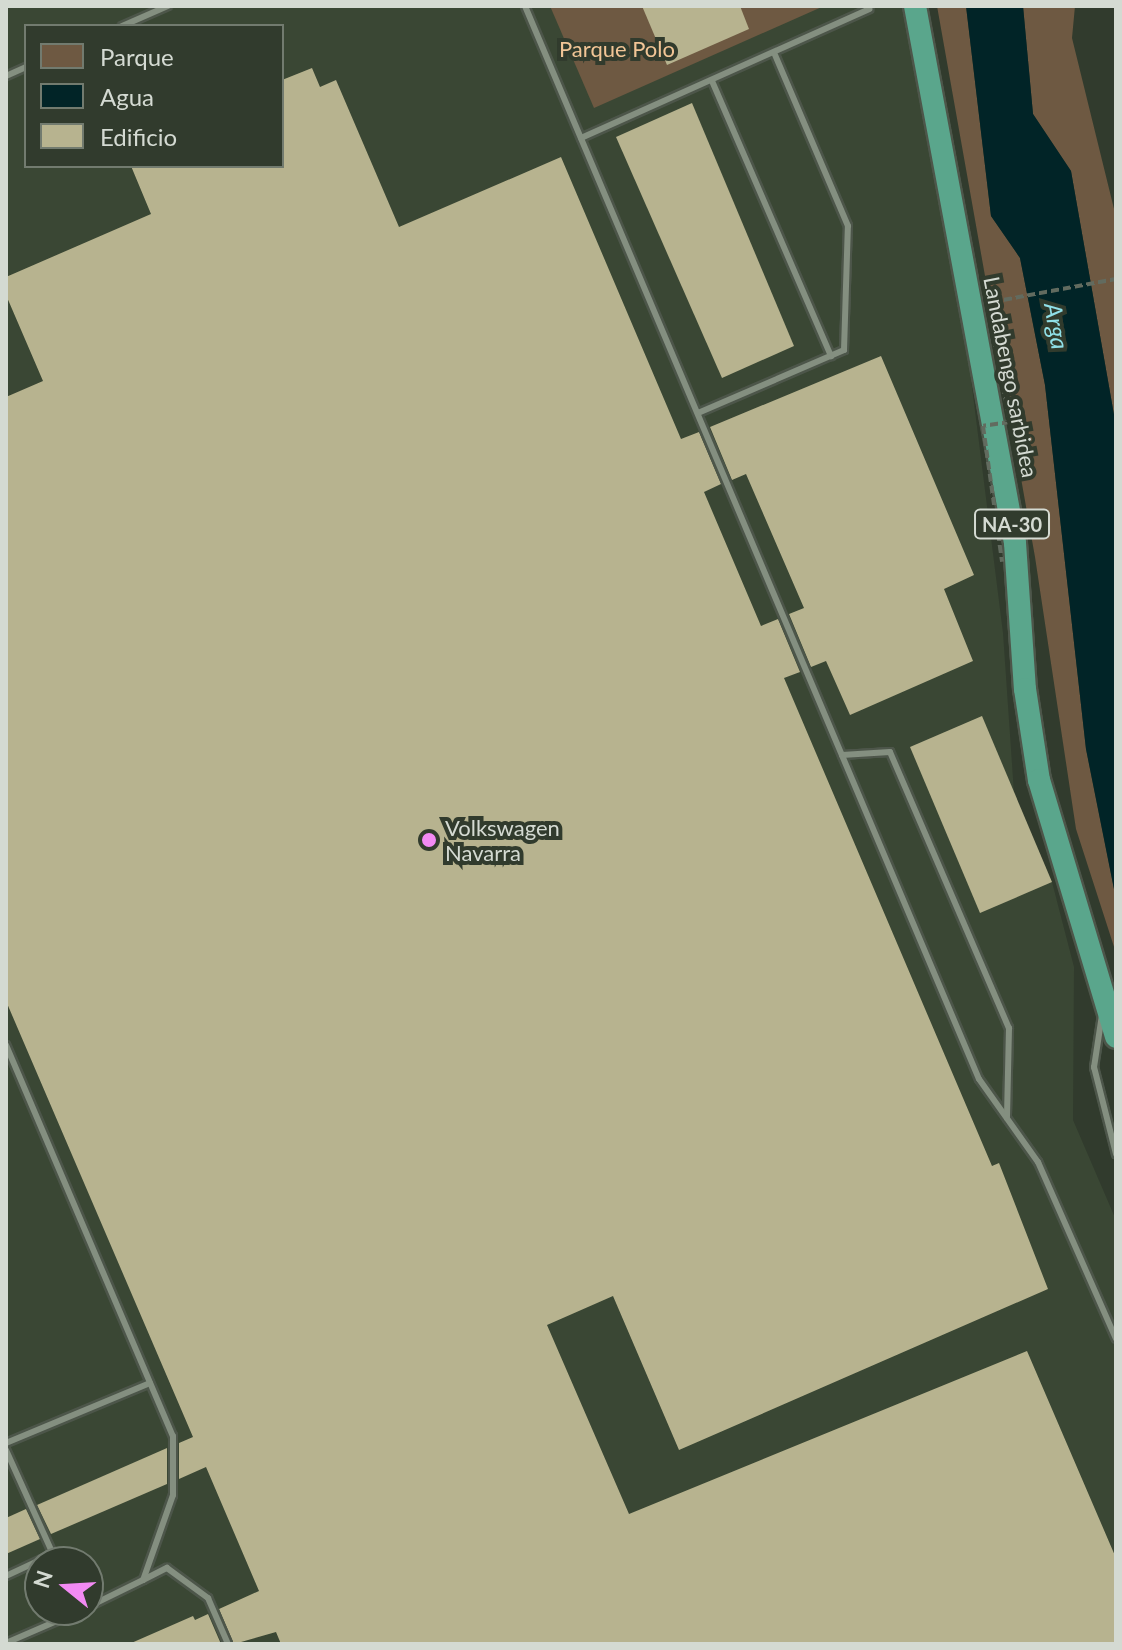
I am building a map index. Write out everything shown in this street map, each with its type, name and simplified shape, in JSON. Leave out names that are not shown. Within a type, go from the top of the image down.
[{"type":"highway","name":"Landabengo sarbidea","points":[[915,6],[1015,543],[1025,689],[1039,780],[1116,1037]]},
{"type":"lane","points":[[127,24],[168,6]]},
{"type":"lane","points":[[525,6],[979,1079],[1038,1162],[1116,1339]]},
{"type":"lane","points":[[581,138],[775,55],[869,9]]},
{"type":"lane","points":[[698,413],[844,350],[848,226],[775,55]]},
{"type":"lane","points":[[712,81],[831,356]]},
{"type":"lane","points":[[842,755],[890,752],[1009,1028],[1007,1118]]},
{"type":"lane","points":[[1105,1004],[1094,1067],[1116,1154]]},
{"type":"lane","points":[[6,1045],[173,1436],[173,1495],[143,1580]]},
{"type":"lane","points":[[6,1443],[150,1383]]},
{"type":"lane","points":[[6,1450],[53,1554],[6,1576]]},
{"type":"lane","points":[[104,1599],[167,1568],[208,1598],[228,1644]]},
{"type":"lane","points":[[6,1643],[45,1626]]},
{"type":"path","points":[[1002,562],[983,426],[1010,422],[987,303],[1116,279]]},
{"type":"shaded area","name":"Volkswagen Navarra","points":[[6,6],[924,6],[1003,633],[1014,793],[1052,882],[1074,967],[1073,1120],[1116,1220],[1116,1644],[6,1644]]},
{"type":"green space","name":"Parque Polo","points":[[550,6],[824,6],[594,108]]},
{"type":"green space","points":[[937,6],[966,6],[991,216],[1020,258],[1045,385],[1086,749],[1116,899],[1116,953],[1076,829],[1035,557]]},
{"type":"green space","points":[[1023,6],[1075,6],[1072,38],[1116,217],[1116,426],[1071,171],[1033,114]]},
{"type":"water","name":"Arga","points":[[966,6],[1023,6],[1033,114],[1071,171],[1116,426],[1116,899],[1086,749],[1045,385],[1020,258],[991,216]]},
{"type":"building","points":[[642,6],[740,6],[749,29],[667,65]]},
{"type":"building","name":"Volkswagen Navarra","points":[[312,68],[320,87],[336,80],[399,227],[561,157],[681,439],[699,432],[721,484],[704,492],[761,626],[778,619],[800,672],[784,678],[992,1166],[999,1163],[1048,1289],[679,1450],[613,1296],[547,1325],[629,1514],[1027,1351],[1116,1558],[1116,1644],[281,1644],[276,1632],[234,1644],[219,1609],[259,1591],[206,1467],[179,1479],[179,1443],[193,1437],[6,1001],[6,397],[43,381],[6,295],[6,277],[151,214],[132,168],[284,168],[284,79]]},
{"type":"building","points":[[692,103],[794,346],[722,378],[616,137]]},
{"type":"building","points":[[881,356],[974,575],[944,589],[973,661],[850,715],[826,661],[811,667],[789,614],[804,608],[746,474],[732,480],[710,427]]},
{"type":"building","points":[[982,716],[1052,882],[980,913],[910,747]]},
{"type":"building","points":[[167,1448],[167,1484],[51,1534],[37,1505]]},
{"type":"building","points":[[26,1509],[40,1539],[6,1554],[6,1518]]},
{"type":"building","points":[[208,1614],[221,1644],[129,1644],[193,1616],[195,1620]]},
{"type":"place","name":"Volkswagen Navarra","points":[[429,840]]}]
